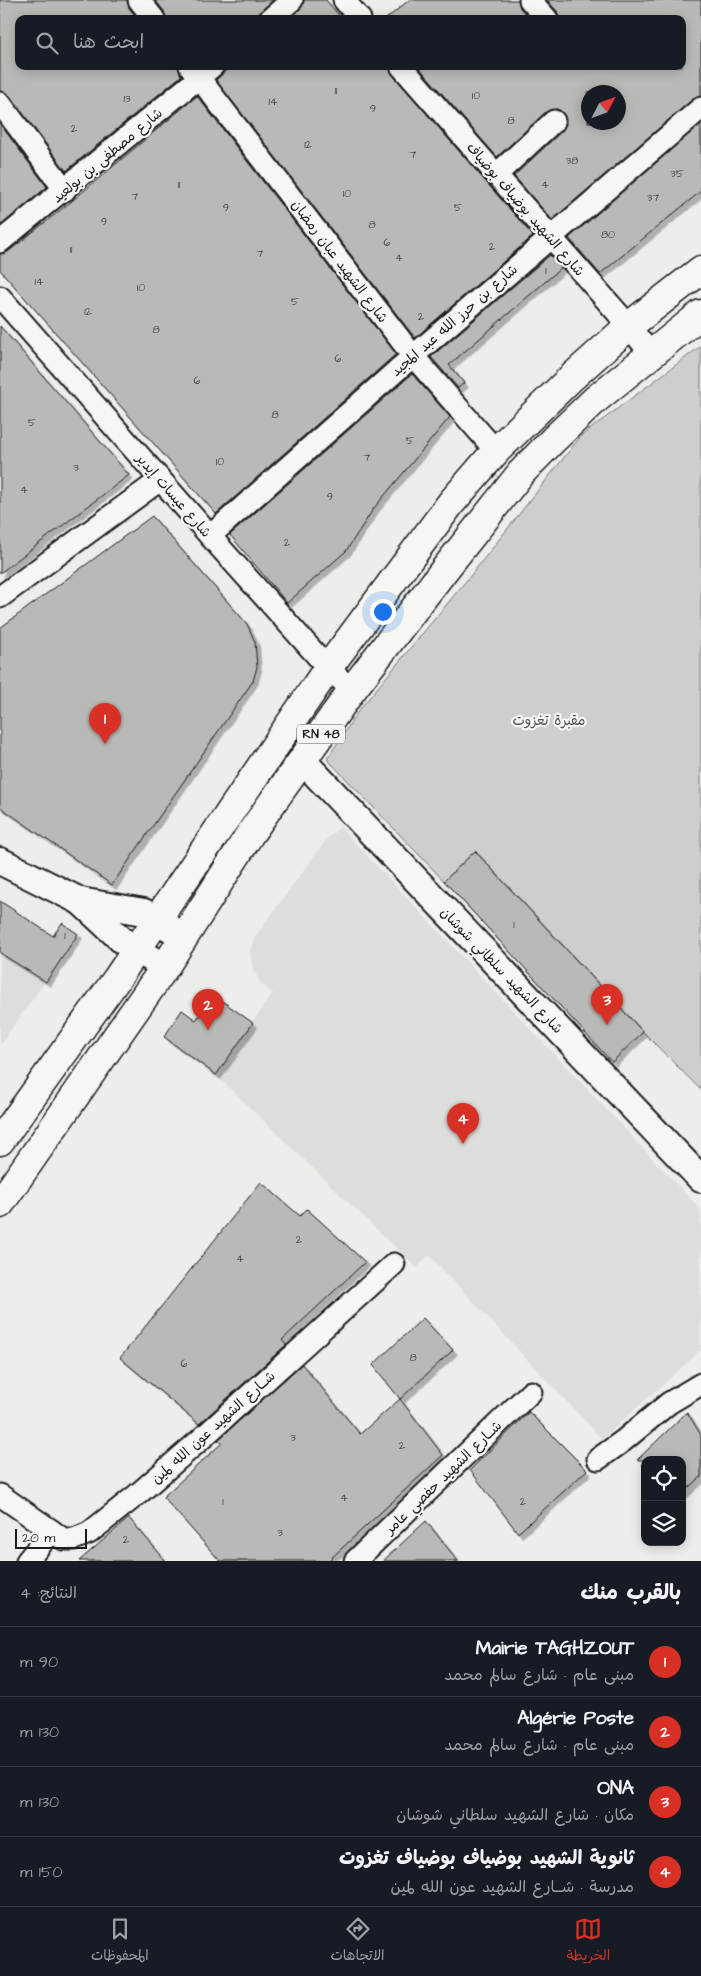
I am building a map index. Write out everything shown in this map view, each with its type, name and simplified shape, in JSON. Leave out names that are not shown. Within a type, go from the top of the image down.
[{"type":"highway","name":"RN 48","points":[[0,1141],[158,919],[328,668],[451,503],[496,451],[570,378],[629,326],[701,270]]},
{"type":"highway","name":"RN 48","points":[[0,1204],[165,968],[250,834],[352,690],[521,473],[596,399],[650,353],[701,314]]},
{"type":"street","points":[[140,0],[151,15]]},
{"type":"street","points":[[275,15],[292,0]]},
{"type":"street","points":[[344,0],[357,15]]},
{"type":"street","points":[[530,0],[543,15]]},
{"type":"street","name":"شارع مصطفى بن بولعيد","points":[[0,242],[65,190],[201,70]]},
{"type":"street","name":"شارع الشهيد عبان رمضان","points":[[201,70],[413,356],[496,451]]},
{"type":"street","name":"شارع الشهيد بوضياف بوضياف","points":[[404,70],[629,326],[650,353]]},
{"type":"street","points":[[0,104],[65,190]]},
{"type":"street","name":"شارع بن حرز الله عبد المجيد","points":[[210,536],[413,356],[701,108]]},
{"type":"street","points":[[496,175],[554,121]]},
{"type":"street","name":"شارع عيسات إيدير","points":[[0,297],[328,668],[352,690]]},
{"type":"street","points":[[0,597],[160,480]]},
{"type":"street","name":"شارع الشهيد سلطاني شوشان","points":[[303,761],[701,1178]]},
{"type":"street","points":[[0,862],[80,901],[144,912],[184,937]]},
{"type":"street","points":[[80,901],[123,941],[165,968]]},
{"type":"street","name":"شــارع الشهيد عون الله لمين","points":[[0,1495],[63,1539],[74,1539],[89,1533],[186,1452],[394,1264]]},
{"type":"street","points":[[598,1459],[669,1403],[701,1384]]},
{"type":"street","name":"شــارع الشهيد حفصي عامر","points":[[355,1561],[531,1392]]},
{"type":"street","points":[[27,1561],[52,1531]]},
{"type":"shaded area","points":[[340,827],[701,1210],[701,1350],[602,1439],[429,1255],[417,1268],[216,1075],[273,993],[262,985],[253,970],[250,952],[254,938],[326,840]]},
{"type":"shaded area","points":[[0,953],[44,983],[0,1045]]},
{"type":"green space","name":"مقبرة تغزوت","points":[[701,346],[701,1090],[643,1032],[475,851],[444,881],[327,759],[359,710],[471,575],[581,436]]},
{"type":"building","points":[[0,0],[127,0],[129,8],[135,15],[15,15],[15,70],[179,70],[181,76],[66,171],[10,96],[0,91]]},
{"type":"building","points":[[155,0],[273,0],[262,10],[260,15],[165,15]]},
{"type":"building","points":[[304,0],[326,0],[339,15],[293,15],[300,9]]},
{"type":"building","points":[[409,0],[518,0],[520,8],[526,15],[391,15]]},
{"type":"building","points":[[547,0],[701,0],[701,96],[693,99],[552,220],[514,176],[563,130],[566,124],[563,113],[557,109],[546,112],[497,157],[421,70],[686,70],[686,15],[558,15],[557,11]]},
{"type":"building","points":[[227,70],[390,70],[533,236],[415,338],[216,80]]},
{"type":"building","points":[[197,96],[396,354],[216,514],[0,270],[0,254],[8,252],[73,200]]},
{"type":"building","points":[[0,124],[47,187],[0,226]]},
{"type":"building","points":[[701,124],[701,191],[600,274],[569,238]]},
{"type":"building","points":[[550,255],[561,268],[449,365],[464,383],[458,388],[431,357]]},
{"type":"building","points":[[0,326],[129,475],[0,573]]},
{"type":"building","points":[[412,374],[450,417],[374,508],[346,551],[287,603],[230,535]]},
{"type":"building","points":[[152,516],[247,624],[255,642],[257,667],[253,681],[112,885],[0,807],[0,628]]},
{"type":"building","points":[[475,851],[643,1032],[612,1062],[444,881]]},
{"type":"building","points":[[0,901],[53,936],[62,923],[78,934],[46,982],[0,953]]},
{"type":"building","points":[[214,995],[253,1023],[216,1075],[164,1037],[182,1010],[196,1020]]},
{"type":"building","points":[[261,1182],[300,1216],[307,1209],[365,1262],[282,1340],[286,1345],[199,1424],[120,1358]]},
{"type":"building","points":[[423,1318],[453,1350],[400,1399],[373,1365]]},
{"type":"building","points":[[302,1364],[360,1434],[400,1399],[443,1455],[328,1561],[220,1561],[163,1497],[222,1443],[218,1440]]},
{"type":"building","points":[[529,1412],[587,1470],[518,1533],[470,1470]]},
{"type":"building","points":[[687,1412],[701,1435],[701,1477],[686,1490],[686,1456],[641,1456]]},
{"type":"building","points":[[129,1518],[166,1561],[79,1561]]},
{"type":"building","points":[[426,1521],[458,1561],[383,1561]]},
{"type":"place","name":"Mairie TAGHZOUT","points":[[105,744]]},
{"type":"place","name":"ONA","points":[[607,1025]]},
{"type":"place","name":"Algérie Poste","points":[[208,1030]]},
{"type":"place","name":"ثانوية الشهيد بوضياف بوضياف تغزوت","points":[[463,1144]]}]
